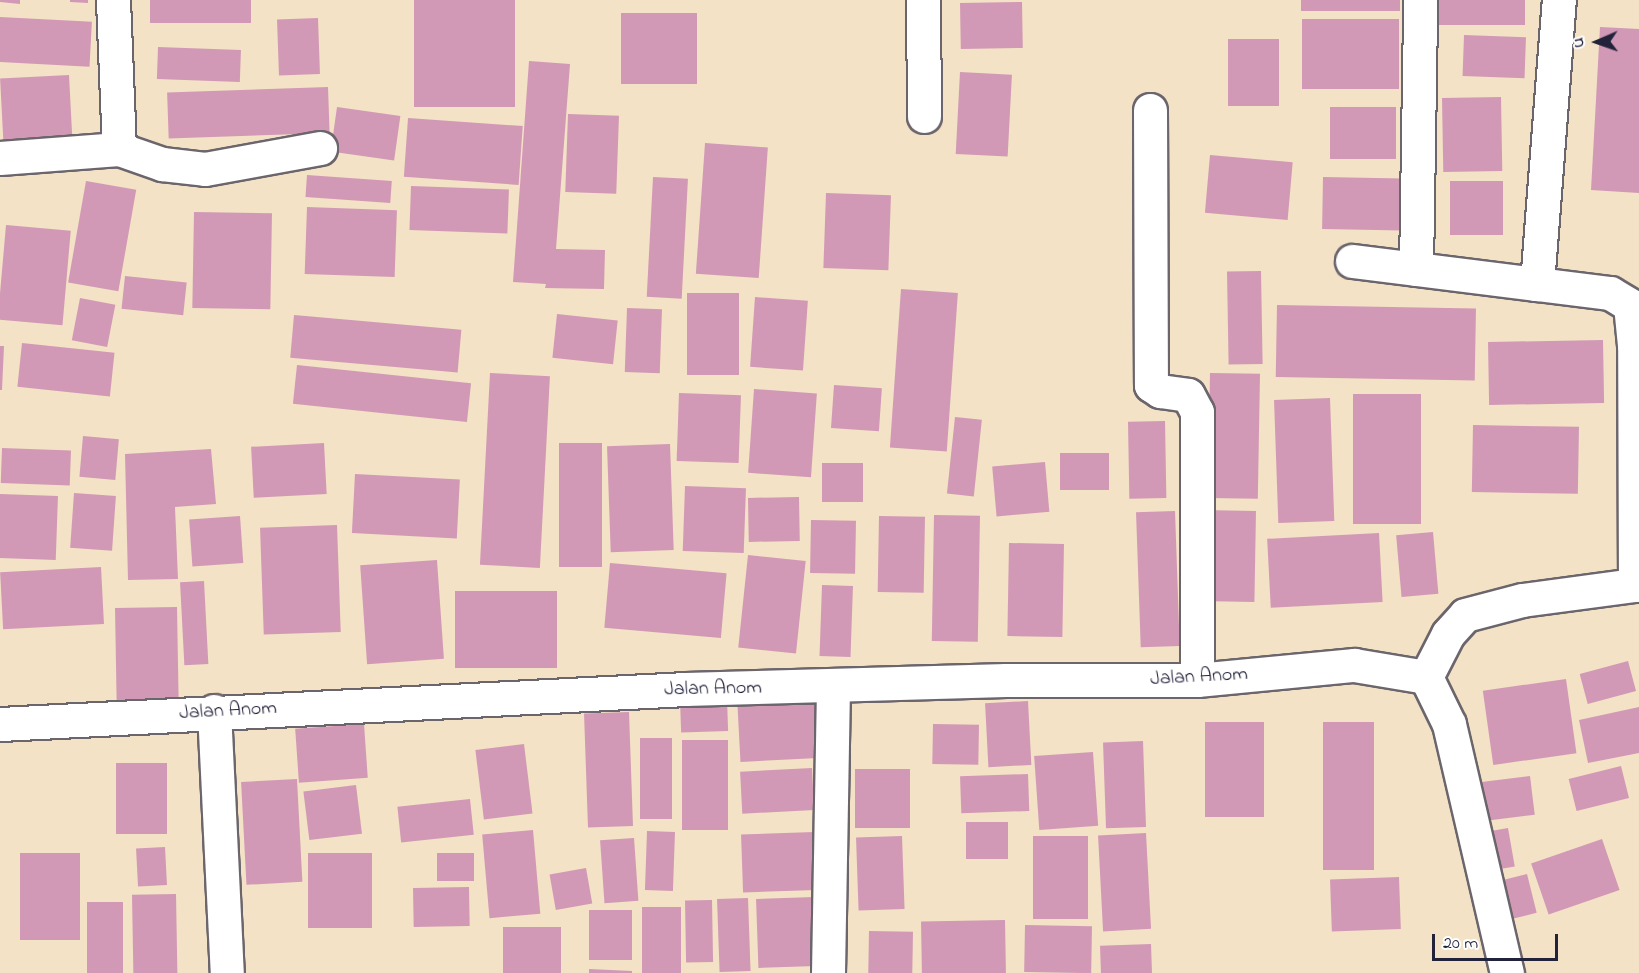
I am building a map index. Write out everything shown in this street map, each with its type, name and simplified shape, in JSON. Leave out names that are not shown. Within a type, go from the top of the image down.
[{"type":"street","points":[[113,0],[119,149]]},
{"type":"street","points":[[922,0],[924,116]]},
{"type":"street","points":[[1416,269],[1420,0]]},
{"type":"street","points":[[1537,284],[1559,0]]},
{"type":"street","points":[[1150,110],[1151,385],[1160,391],[1188,395],[1197,412],[1197,680]]},
{"type":"street","points":[[0,158],[119,149],[162,164],[205,169],[320,148]]},
{"type":"street","points":[[1352,261],[1610,293],[1630,305],[1634,345],[1637,585],[1522,600],[1466,615],[1448,634],[1426,677],[1449,724],[1506,973]]},
{"type":"street","name":"Jalan Anom","points":[[0,724],[214,711],[685,689],[833,687],[1006,680],[1197,680],[1354,665],[1426,677]]},
{"type":"street","points":[[828,973],[833,687]]},
{"type":"street","points":[[214,711],[227,973]]},
{"type":"building","points":[[0,0],[20,0],[20,4],[0,2]]},
{"type":"building","points":[[70,0],[88,0],[88,3],[70,2]]},
{"type":"building","points":[[150,0],[251,0],[251,23],[150,23]]},
{"type":"building","points":[[414,0],[515,0],[515,107],[414,107]]},
{"type":"building","points":[[1301,0],[1400,0],[1400,11],[1301,11]]},
{"type":"building","points":[[1438,0],[1525,0],[1525,25],[1438,25]]},
{"type":"building","points":[[1022,2],[1023,48],[961,49],[960,3]]},
{"type":"building","points":[[621,13],[697,13],[697,84],[621,84]]},
{"type":"building","points":[[0,17],[92,22],[90,67],[0,62]]},
{"type":"building","points":[[318,18],[320,74],[279,75],[277,19]]},
{"type":"building","points":[[1302,19],[1399,19],[1399,89],[1302,89]]},
{"type":"building","points":[[1600,27],[1639,29],[1639,193],[1591,190]]},
{"type":"building","points":[[1464,35],[1526,37],[1525,78],[1463,76]]},
{"type":"building","points":[[1228,39],[1279,39],[1279,106],[1228,106]]},
{"type":"building","points":[[158,47],[241,50],[240,82],[157,79]]},
{"type":"building","points":[[529,61],[570,64],[556,249],[605,250],[604,289],[545,288],[546,284],[513,282]]},
{"type":"building","points":[[960,72],[1012,75],[1008,157],[956,154]]},
{"type":"building","points":[[69,75],[72,140],[3,144],[0,79]]},
{"type":"building","points":[[328,87],[330,133],[169,139],[167,93]]},
{"type":"building","points":[[1501,97],[1502,171],[1443,172],[1442,98]]},
{"type":"building","points":[[337,107],[400,116],[394,160],[331,152]]},
{"type":"building","points":[[1330,107],[1396,107],[1396,159],[1330,159]]},
{"type":"building","points":[[568,114],[619,116],[616,194],[565,192]]},
{"type":"building","points":[[408,118],[523,126],[519,185],[404,177]]},
{"type":"building","points":[[705,143],[768,147],[759,278],[696,274]]},
{"type":"building","points":[[1210,155],[1293,162],[1288,220],[1205,213]]},
{"type":"building","points":[[307,175],[392,181],[390,203],[305,197]]},
{"type":"building","points":[[653,177],[688,179],[682,299],[647,297]]},
{"type":"building","points":[[1323,177],[1403,178],[1402,230],[1322,229]]},
{"type":"building","points":[[86,181],[136,190],[118,291],[68,282]]},
{"type":"building","points":[[1450,181],[1503,181],[1503,235],[1450,235]]},
{"type":"building","points":[[411,186],[509,189],[507,233],[409,230]]},
{"type":"building","points":[[826,193],[891,195],[888,270],[823,268]]},
{"type":"building","points":[[307,207],[397,210],[395,277],[305,274]]},
{"type":"building","points":[[194,212],[272,213],[270,309],[192,308]]},
{"type":"building","points":[[6,225],[71,231],[62,325],[0,320]]},
{"type":"building","points":[[1261,271],[1263,364],[1229,365],[1227,272]]},
{"type":"building","points":[[125,276],[187,282],[183,315],[122,309]]},
{"type":"building","points":[[901,289],[958,293],[947,452],[890,448]]},
{"type":"building","points":[[687,293],[739,293],[739,375],[687,375]]},
{"type":"building","points":[[755,297],[808,301],[803,371],[750,367]]},
{"type":"building","points":[[80,298],[115,305],[107,347],[72,340]]},
{"type":"building","points":[[1277,305],[1476,308],[1475,380],[1276,377]]},
{"type":"building","points":[[627,308],[662,309],[660,373],[625,372]]},
{"type":"building","points":[[557,314],[618,320],[613,364],[552,358]]},
{"type":"building","points":[[294,315],[461,330],[458,372],[290,358]]},
{"type":"building","points":[[1603,340],[1604,403],[1489,405],[1488,342]]},
{"type":"building","points":[[22,343],[114,353],[110,396],[17,387]]},
{"type":"building","points":[[0,346],[4,346],[2,390],[0,390]]},
{"type":"building","points":[[297,365],[471,383],[467,422],[293,404]]},
{"type":"building","points":[[490,373],[550,376],[540,568],[480,565]]},
{"type":"building","points":[[1210,373],[1260,374],[1258,499],[1208,498]]},
{"type":"building","points":[[834,385],[882,388],[879,431],[831,428]]},
{"type":"building","points":[[754,389],[817,393],[811,477],[748,473]]},
{"type":"building","points":[[679,393],[741,395],[739,463],[677,461]]},
{"type":"building","points":[[1353,394],[1421,394],[1421,524],[1353,524]]},
{"type":"building","points":[[1330,398],[1334,521],[1278,523],[1274,400]]},
{"type":"building","points":[[955,417],[982,420],[974,496],[947,494]]},
{"type":"building","points":[[1165,421],[1166,498],[1129,499],[1128,422]]},
{"type":"building","points":[[1473,425],[1579,427],[1578,494],[1472,492]]},
{"type":"building","points":[[83,436],[119,439],[115,480],[79,477]]},
{"type":"building","points":[[324,443],[327,494],[254,498],[251,447]]},
{"type":"building","points":[[559,443],[602,443],[602,567],[559,567]]},
{"type":"building","points":[[670,444],[674,550],[611,552],[607,446]]},
{"type":"building","points":[[2,448],[71,450],[70,485],[1,483]]},
{"type":"building","points":[[211,449],[216,504],[175,507],[178,579],[128,580],[125,454]]},
{"type":"building","points":[[1060,453],[1109,453],[1109,490],[1060,490]]},
{"type":"building","points":[[1045,462],[1049,512],[997,516],[992,467]]},
{"type":"building","points":[[822,463],[863,463],[863,502],[822,502]]},
{"type":"building","points":[[355,474],[460,479],[457,538],[352,533]]},
{"type":"building","points":[[685,486],[746,488],[744,553],[683,551]]},
{"type":"building","points":[[74,493],[116,496],[112,551],[70,548]]},
{"type":"building","points":[[0,494],[58,496],[56,560],[0,558]]},
{"type":"building","points":[[799,497],[800,541],[749,542],[748,498]]},
{"type":"building","points":[[1201,510],[1256,511],[1254,602],[1199,601]]},
{"type":"building","points":[[1175,511],[1180,646],[1141,647],[1136,512]]},
{"type":"building","points":[[934,515],[980,516],[978,642],[932,641]]},
{"type":"building","points":[[240,516],[243,563],[192,566],[189,520]]},
{"type":"building","points":[[879,516],[925,517],[924,593],[878,592]]},
{"type":"building","points":[[811,520],[856,521],[855,574],[810,573]]},
{"type":"building","points":[[337,525],[341,632],[264,635],[260,528]]},
{"type":"building","points":[[1433,532],[1438,594],[1402,597],[1396,535]]},
{"type":"building","points":[[1379,533],[1383,602],[1271,608],[1267,539]]},
{"type":"building","points":[[1009,543],[1064,544],[1062,637],[1007,636]]},
{"type":"building","points":[[748,555],[806,561],[796,654],[738,647]]},
{"type":"building","points":[[437,560],[444,659],[367,664],[360,565]]},
{"type":"building","points":[[610,563],[727,573],[721,638],[604,628]]},
{"type":"building","points":[[101,567],[104,624],[3,629],[0,572]]},
{"type":"building","points":[[204,581],[208,664],[184,665],[180,582]]},
{"type":"building","points":[[822,585],[853,586],[851,657],[820,656]]},
{"type":"building","points":[[455,591],[557,591],[557,668],[455,668]]},
{"type":"building","points":[[177,607],[179,703],[117,704],[115,608]]},
{"type":"building","points":[[1628,661],[1636,691],[1588,704],[1580,674]]},
{"type":"building","points":[[1566,679],[1576,753],[1493,765],[1483,691]]},
{"type":"building","points":[[815,694],[818,758],[740,762],[737,698]]},
{"type":"building","points":[[727,699],[728,731],[681,733],[680,701]]},
{"type":"building","points":[[1028,701],[1031,765],[988,767],[985,703]]},
{"type":"building","points":[[1639,707],[1639,753],[1588,763],[1579,720]]},
{"type":"building","points":[[629,712],[633,826],[588,828],[584,714]]},
{"type":"building","points":[[1205,722],[1264,722],[1264,817],[1205,817]]},
{"type":"building","points":[[1323,722],[1374,722],[1374,870],[1323,870]]},
{"type":"building","points":[[364,724],[368,778],[299,783],[295,729]]},
{"type":"building","points":[[933,724],[979,725],[978,765],[932,764]]},
{"type":"building","points":[[640,738],[672,738],[672,819],[640,819]]},
{"type":"building","points":[[682,740],[728,740],[728,830],[682,830]]},
{"type":"building","points":[[1143,741],[1146,827],[1106,828],[1103,742]]},
{"type":"building","points":[[524,744],[533,813],[484,819],[475,750]]},
{"type":"building","points":[[1093,752],[1098,826],[1039,830],[1034,756]]},
{"type":"building","points":[[116,763],[167,763],[167,834],[116,834]]},
{"type":"building","points":[[1621,766],[1629,798],[1577,811],[1569,779]]},
{"type":"building","points":[[812,768],[814,810],[742,814],[740,772]]},
{"type":"building","points":[[855,769],[910,769],[910,828],[855,828]]},
{"type":"building","points":[[1028,774],[1029,811],[961,813],[960,776]]},
{"type":"building","points":[[1530,776],[1535,815],[1482,821],[1477,782]]},
{"type":"building","points":[[297,779],[302,882],[246,885],[241,782]]},
{"type":"building","points":[[356,785],[362,834],[309,840],[303,791]]},
{"type":"building","points":[[470,799],[474,835],[401,842],[397,807]]},
{"type":"building","points":[[966,822],[1008,822],[1008,859],[966,859]]},
{"type":"building","points":[[1508,828],[1515,866],[1485,872],[1478,833]]},
{"type":"building","points":[[533,830],[540,914],[490,918],[482,834]]},
{"type":"building","points":[[647,831],[675,832],[673,891],[645,890]]},
{"type":"building","points":[[814,832],[816,890],[743,893],[741,835]]},
{"type":"building","points":[[1146,833],[1151,929],[1103,931],[1098,836]]},
{"type":"building","points":[[902,836],[905,909],[859,911],[856,838]]},
{"type":"building","points":[[1033,836],[1088,836],[1088,919],[1033,919]]},
{"type":"building","points":[[634,838],[638,901],[604,903],[600,840]]},
{"type":"building","points":[[1602,839],[1620,890],[1549,914],[1531,863]]},
{"type":"building","points":[[165,847],[167,885],[138,886],[136,849]]},
{"type":"building","points":[[20,853],[80,853],[80,940],[20,940]]},
{"type":"building","points":[[308,853],[372,853],[372,928],[308,928]]},
{"type":"building","points":[[437,853],[474,853],[474,881],[437,881]]},
{"type":"building","points":[[586,868],[592,903],[556,910],[550,874]]},
{"type":"building","points":[[1527,874],[1537,913],[1505,921],[1495,882]]},
{"type":"building","points":[[1399,877],[1401,929],[1332,931],[1330,879]]},
{"type":"building","points":[[469,887],[470,926],[414,927],[413,888]]},
{"type":"building","points":[[176,894],[177,973],[133,973],[132,895]]},
{"type":"building","points":[[814,897],[816,966],[758,968],[756,899]]},
{"type":"building","points":[[748,898],[751,971],[720,972],[717,899]]},
{"type":"building","points":[[685,900],[712,900],[713,962],[686,962]]},
{"type":"building","points":[[87,902],[123,902],[123,973],[87,973]]},
{"type":"building","points":[[642,907],[681,907],[681,973],[642,973]]},
{"type":"building","points":[[589,910],[632,910],[632,960],[589,960]]},
{"type":"building","points":[[1005,920],[1006,973],[922,973],[921,921]]},
{"type":"building","points":[[1025,925],[1092,926],[1091,973],[1024,972]]},
{"type":"building","points":[[503,927],[561,927],[561,973],[503,973]]},
{"type":"building","points":[[869,931],[913,932],[912,973],[868,973]]},
{"type":"building","points":[[1151,944],[1152,973],[1101,973],[1100,946]]},
{"type":"building","points":[[589,969],[632,971],[632,973],[589,973]]}]
